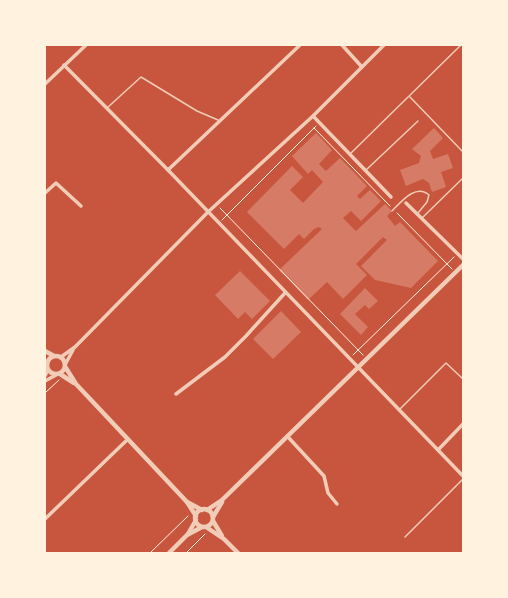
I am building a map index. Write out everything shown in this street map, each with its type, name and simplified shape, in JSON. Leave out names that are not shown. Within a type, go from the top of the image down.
[{"type":"street","points":[[45,84],[86,45]]},
{"type":"street","points":[[168,170],[300,45]]},
{"type":"street","points":[[342,45],[362,67]]},
{"type":"street","points":[[45,351],[54,356],[61,357],[75,348],[208,212],[313,116],[384,45]]},
{"type":"street","points":[[64,65],[168,170],[463,476]]},
{"type":"street","points":[[313,116],[391,197]]},
{"type":"street","points":[[45,193],[56,183],[81,206]]},
{"type":"street","points":[[406,204],[463,259]]},
{"type":"street","points":[[188,535],[195,516],[222,500],[463,265]]},
{"type":"street","points":[[176,394],[225,357],[285,293]]},
{"type":"street","points":[[45,381],[60,375],[75,348]]},
{"type":"street","points":[[54,356],[46,362],[48,370],[52,374],[60,375],[76,384]]},
{"type":"street","points":[[61,357],[76,384],[187,502],[198,524],[224,539],[238,553]]},
{"type":"street","points":[[45,376],[48,370]]},
{"type":"street","points":[[438,450],[463,424]]},
{"type":"street","points":[[288,437],[324,476],[328,493],[337,504]]},
{"type":"street","points":[[45,519],[128,439]]},
{"type":"street","points":[[169,553],[188,535],[210,525],[222,500]]},
{"type":"street","points":[[187,502],[211,512],[213,519],[224,539]]},
{"type":"lane","points":[[350,154],[461,45]]},
{"type":"lane","points":[[107,108],[141,77],[197,111],[220,121]]},
{"type":"lane","points":[[410,96],[463,152]]},
{"type":"lane","points":[[366,170],[418,121]]},
{"type":"lane","points":[[421,219],[463,178]]},
{"type":"lane","points":[[393,210],[410,194],[417,190],[425,191],[429,195],[427,202],[417,214]]},
{"type":"lane","points":[[399,410],[441,367],[446,364],[463,379]]},
{"type":"lane","points":[[405,537],[463,479]]},
{"type":"path","points":[[218,223],[319,123]]},
{"type":"path","points":[[314,128],[455,273]]},
{"type":"path","points":[[217,205],[367,358]]},
{"type":"path","points":[[350,358],[458,254]]},
{"type":"path","points":[[45,393],[60,375]]},
{"type":"path","points":[[150,553],[195,516]]},
{"type":"path","points":[[186,553],[206,528]]},
{"type":"building","points":[[434,128],[443,138],[430,151],[433,159],[448,154],[453,168],[441,172],[446,187],[432,192],[429,183],[423,179],[406,186],[400,170],[419,163],[421,156],[412,149]]},
{"type":"building","points":[[316,133],[332,150],[319,164],[326,171],[340,158],[367,186],[357,196],[360,199],[370,190],[381,201],[361,221],[351,211],[343,218],[356,231],[385,204],[392,211],[387,216],[395,226],[400,222],[438,261],[411,288],[375,280],[361,266],[387,240],[383,237],[356,264],[367,275],[343,299],[327,282],[308,300],[279,270],[322,229],[319,227],[314,229],[304,239],[299,234],[284,249],[247,212],[292,166],[303,177],[290,190],[303,203],[323,182],[312,170],[308,174],[292,156]]},
{"type":"building","points":[[240,271],[270,301],[252,319],[245,312],[238,319],[215,295]]},
{"type":"building","points":[[365,288],[378,301],[369,309],[365,305],[355,314],[368,327],[361,335],[340,314]]},
{"type":"building","points":[[281,311],[301,332],[273,359],[253,339]]}]
